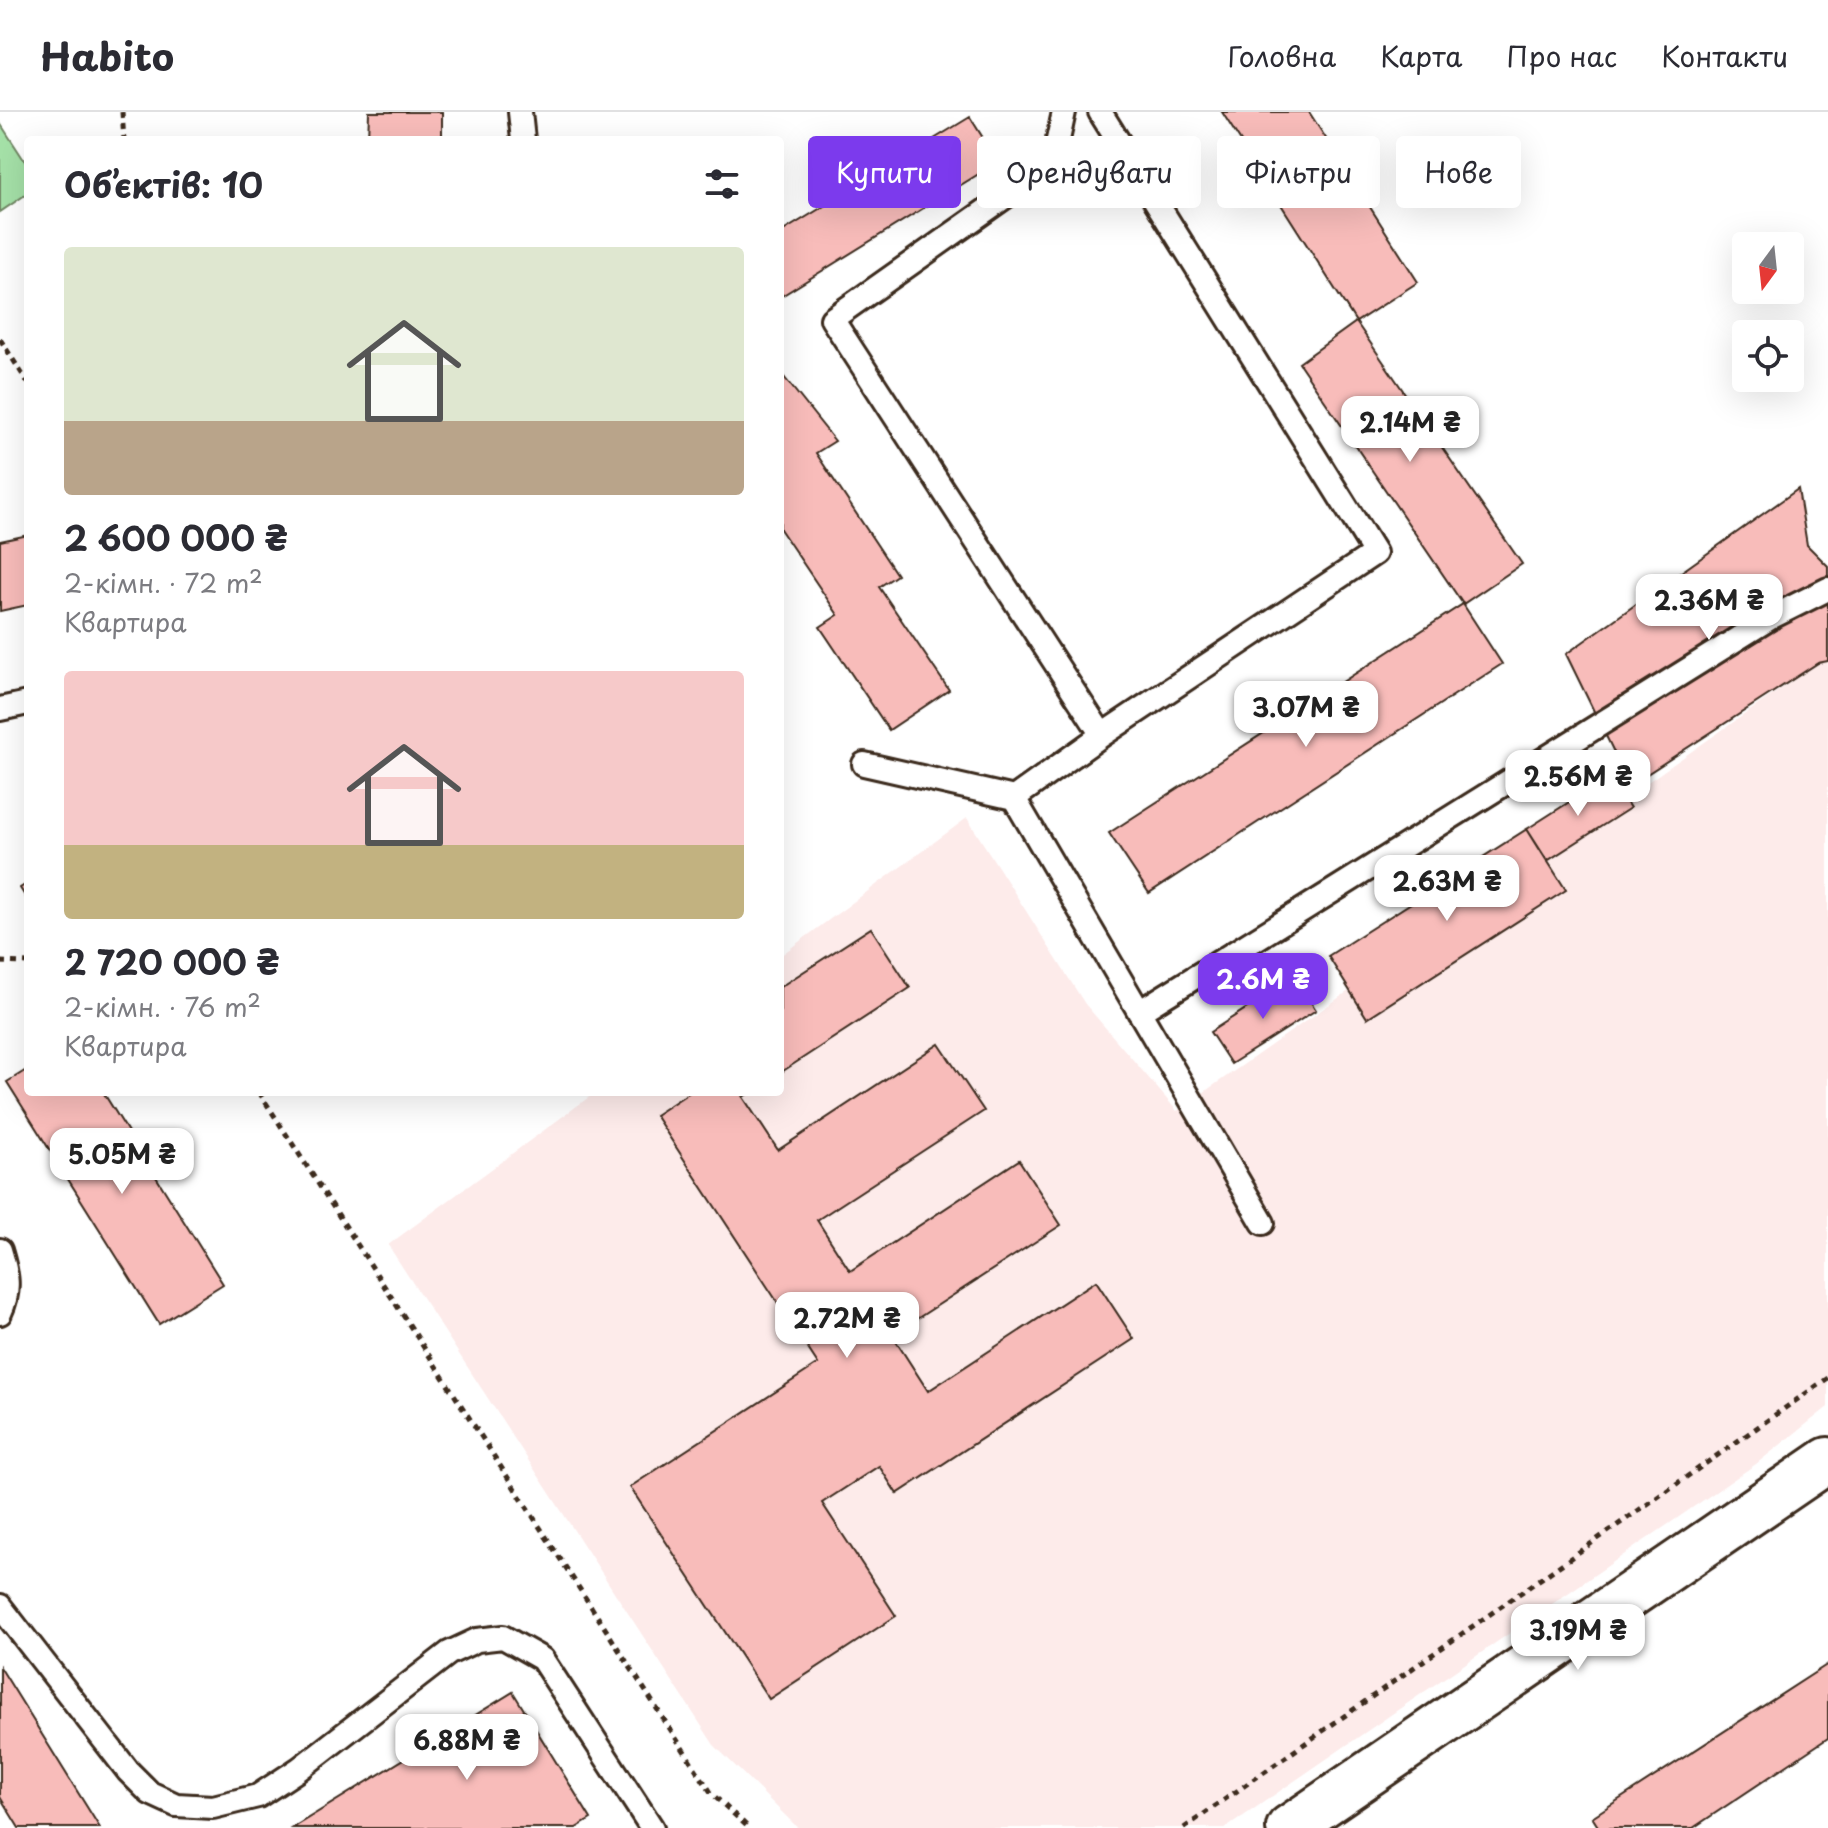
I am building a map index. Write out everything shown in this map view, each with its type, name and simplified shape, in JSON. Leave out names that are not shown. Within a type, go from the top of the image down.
[{"type":"street","points":[[1289,1828],[1329,1810],[1828,1460]]},
{"type":"lane","points":[[520,112],[523,136]]},
{"type":"lane","points":[[1064,112],[1053,163],[832,319],[1102,735]]},
{"type":"lane","points":[[1014,798],[1102,735],[1375,553],[1100,112]]},
{"type":"lane","points":[[1139,1012],[1772,617],[1828,589]]},
{"type":"lane","points":[[0,709],[24,704]]},
{"type":"lane","points":[[864,764],[1014,798],[1263,1223]]},
{"type":"lane","points":[[0,1250],[9,1285],[0,1313]]},
{"type":"lane","points":[[0,1606],[128,1771],[150,1793],[176,1805],[213,1807],[258,1796],[299,1769],[449,1653],[477,1640],[503,1637],[542,1659],[652,1828]]},
{"type":"path","points":[[122,112],[124,136]]},
{"type":"path","points":[[0,339],[24,377]]},
{"type":"path","points":[[0,962],[24,963]]},
{"type":"path","points":[[262,1096],[712,1794],[749,1828]]},
{"type":"path","points":[[1184,1828],[1828,1378]]},
{"type":"shaded area","points":[[1828,661],[1828,1407],[1756,1464],[1226,1828],[798,1828],[714,1745],[388,1245],[591,1096],[784,1096],[784,953],[967,818],[1085,1004],[1177,1111],[1818,663]]},
{"type":"green space","points":[[0,123],[24,160],[24,196],[0,212]]},
{"type":"building","points":[[369,112],[442,112],[442,136],[368,136]]},
{"type":"building","points":[[1222,112],[1309,112],[1324,136],[1237,136]]},
{"type":"building","points":[[970,117],[982,136],[977,136],[977,175],[961,185],[961,136],[939,136]]},
{"type":"building","points":[[821,208],[924,208],[784,295],[784,231]]},
{"type":"building","points":[[1283,208],[1371,208],[1418,282],[1356,322]]},
{"type":"building","points":[[1356,322],[1522,564],[1463,604],[1299,363]]},
{"type":"building","points":[[784,377],[835,441],[816,453],[897,575],[879,587],[949,690],[889,730],[820,627],[838,615],[784,535]]},
{"type":"building","points":[[1798,489],[1807,545],[1828,566],[1828,661],[1818,663],[1630,785],[1566,654]]},
{"type":"building","points":[[24,536],[24,606],[0,611],[0,541]]},
{"type":"building","points":[[1463,604],[1502,664],[1149,893],[1109,833]]},
{"type":"building","points":[[1610,776],[1630,808],[1547,861],[1527,829]]},
{"type":"building","points":[[1527,829],[1566,890],[1367,1018],[1328,956]]},
{"type":"building","points":[[871,928],[910,988],[784,1070],[784,984]]},
{"type":"building","points":[[1295,977],[1316,1010],[1231,1064],[1210,1032]]},
{"type":"building","points":[[939,1044],[984,1111],[817,1220],[850,1271],[1019,1160],[1061,1225],[892,1335],[928,1391],[1096,1281],[1134,1339],[897,1494],[879,1466],[822,1503],[896,1616],[769,1699],[630,1487],[818,1364],[655,1115],[684,1096],[745,1096],[778,1150]]},
{"type":"building","points":[[24,1071],[24,1096],[106,1096],[223,1284],[159,1324],[7,1082]]},
{"type":"building","points":[[1828,1664],[1828,1738],[1693,1828],[1599,1828],[1592,1817]]},
{"type":"building","points":[[0,1667],[100,1828],[19,1828],[0,1797]]},
{"type":"building","points":[[513,1692],[591,1819],[576,1828],[292,1828]]}]
